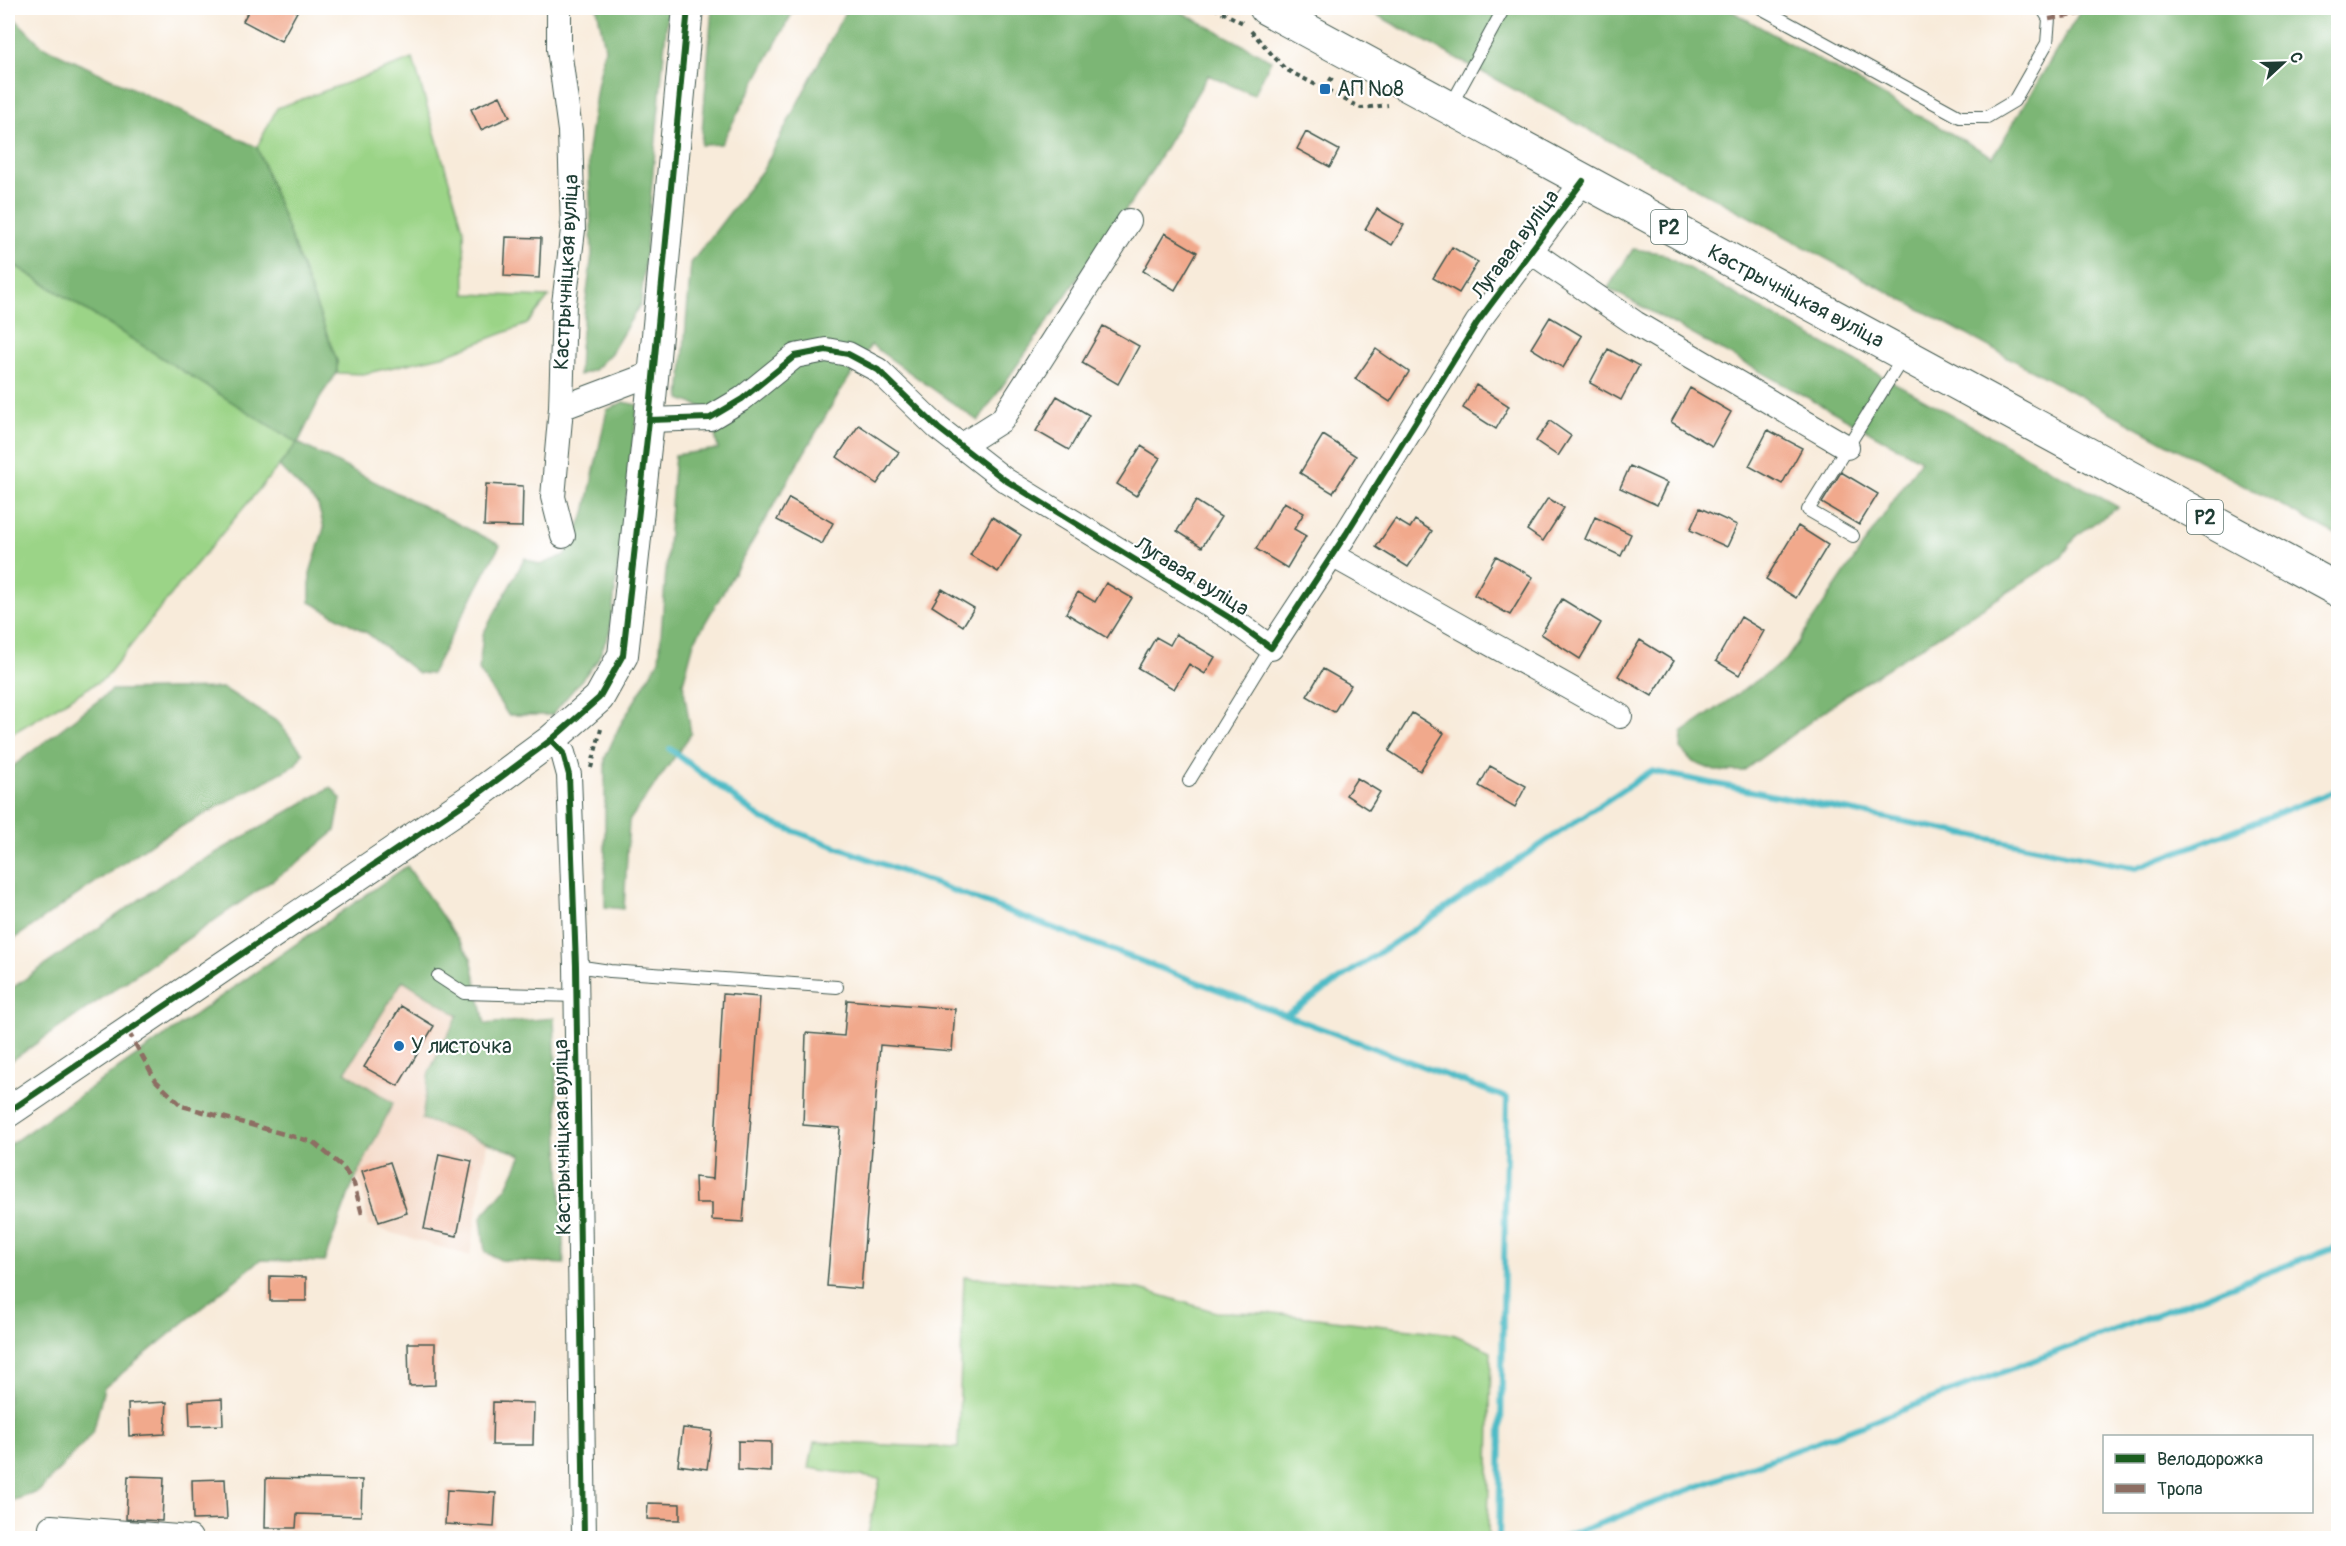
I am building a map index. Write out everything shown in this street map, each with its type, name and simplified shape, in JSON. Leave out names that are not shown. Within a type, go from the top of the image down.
[{"type":"main road","name":"Кастрычніцкая вуліца","points":[[1266,8],[2338,590]]},
{"type":"street","name":"Кастрычніцкая вуліца","points":[[559,8],[559,49],[570,131],[573,230],[564,304],[561,408],[554,498],[563,536]]},
{"type":"street","points":[[8,1113],[474,797],[551,740],[599,698],[623,655],[654,373],[688,8]]},
{"type":"street","name":"Лугавая вуліца","points":[[649,420],[710,418],[742,399],[795,356],[826,350],[848,354],[878,370],[938,428],[1005,480],[1230,618],[1271,648],[1477,323],[1583,181]]},
{"type":"street","points":[[961,446],[1002,420],[1130,221]]},
{"type":"street","name":"Лугавая вуліца","points":[[1530,251],[1635,323],[1847,447]]},
{"type":"street","points":[[561,408],[654,373]]},
{"type":"street","points":[[1332,555],[1620,716]]},
{"type":"street","name":"Кастрычніцкая вуліца","points":[[551,740],[564,753],[569,775],[576,966],[584,1539]]},
{"type":"street","points":[[51,1539],[51,1527],[190,1539]]},
{"type":"lane","points":[[1449,108],[1504,8]]},
{"type":"lane","points":[[1761,8],[1960,117],[1987,117],[2014,101],[2048,43],[2049,19],[2042,8]]},
{"type":"lane","points":[[1853,536],[1808,510],[1905,355]]},
{"type":"lane","points":[[1189,780],[1271,648]]},
{"type":"lane","points":[[576,966],[610,971],[837,987]]},
{"type":"lane","points":[[438,976],[464,993],[576,996]]},
{"type":"path","points":[[1214,8],[1245,24],[1285,69],[1361,108]]},
{"type":"shaded area","points":[[399,959],[485,1024],[499,1065],[470,1256],[368,1226],[363,1190],[349,1160],[293,1116]]},
{"type":"green space","points":[[597,8],[668,8],[641,303],[611,353],[594,370],[579,375],[580,347],[592,254],[588,150],[605,48]]},
{"type":"green space","points":[[712,8],[795,8],[721,144],[701,145]]},
{"type":"green space","points":[[847,8],[1174,8],[1271,60],[1254,95],[1208,75],[1143,185],[978,421],[871,345],[839,393],[694,642],[683,683],[691,734],[629,821],[624,909],[605,907],[605,758],[619,727],[659,660],[675,455],[718,449],[710,410],[680,399],[691,263],[764,168]]},
{"type":"green space","points":[[1364,8],[1726,8],[1993,157],[2081,10],[2079,8],[2338,8],[2338,536]]},
{"type":"green space","points":[[8,12],[42,46],[257,147],[337,361],[337,373],[322,394],[298,443],[500,545],[431,674],[418,673],[367,633],[310,602],[310,573],[324,528],[318,505],[279,466],[297,443],[8,261]]},
{"type":"green space","points":[[413,59],[464,231],[465,294],[549,297],[527,324],[446,355],[363,374],[337,373],[337,361],[257,147],[277,108]]},
{"type":"green space","points":[[1633,249],[1661,253],[2118,507],[2077,535],[2061,558],[1853,690],[1743,771],[1715,771],[1693,762],[1681,749],[1682,733],[1786,660],[1921,460],[1608,288]]},
{"type":"green space","points":[[8,261],[298,443],[178,586],[105,678],[8,736]]},
{"type":"green space","points":[[623,402],[638,405],[610,631],[597,661],[552,715],[508,715],[479,670],[483,634],[525,558],[540,565],[565,555],[585,513],[607,410]]},
{"type":"green space","points":[[223,688],[278,722],[303,753],[295,765],[155,841],[8,943],[8,770],[112,690]]},
{"type":"green space","points":[[331,787],[341,799],[335,831],[296,864],[8,1063],[8,991],[165,882]]},
{"type":"green space","points":[[407,866],[471,958],[485,1024],[554,1018],[564,1264],[501,1260],[485,1252],[481,1217],[507,1187],[522,1155],[422,1119],[429,1072],[458,1015],[403,980],[345,1072],[393,1103],[351,1188],[324,1262],[260,1260],[104,1388],[93,1433],[38,1492],[8,1502],[8,1146]]},
{"type":"green space","points":[[964,1277],[1140,1289],[1216,1312],[1273,1313],[1453,1334],[1491,1351],[1488,1538],[867,1538],[880,1479],[809,1468],[814,1442],[958,1448]]},
{"type":"building","points":[[250,8],[299,8],[281,41],[243,21]]},
{"type":"building","points":[[500,96],[510,117],[481,130],[471,109]]},
{"type":"building","points":[[1306,132],[1339,150],[1330,167],[1297,149]]},
{"type":"building","points":[[1377,209],[1404,225],[1392,245],[1365,229]]},
{"type":"building","points":[[1165,233],[1197,252],[1175,290],[1143,271]]},
{"type":"building","points":[[506,237],[541,238],[539,278],[504,276]]},
{"type":"building","points":[[1452,247],[1478,262],[1459,293],[1433,278]]},
{"type":"building","points":[[1550,317],[1582,336],[1563,368],[1531,348]]},
{"type":"building","points":[[1103,326],[1139,346],[1118,384],[1082,363]]},
{"type":"building","points":[[1376,349],[1409,372],[1390,402],[1355,379]]},
{"type":"building","points":[[1608,349],[1639,366],[1621,400],[1590,383]]},
{"type":"building","points":[[1476,385],[1509,406],[1496,429],[1463,408]]},
{"type":"building","points":[[1690,388],[1731,412],[1712,446],[1671,422]]},
{"type":"building","points":[[1057,396],[1089,415],[1069,450],[1036,431]]},
{"type":"building","points":[[1550,421],[1571,436],[1558,456],[1536,441]]},
{"type":"building","points":[[859,425],[899,452],[877,484],[837,457]]},
{"type":"building","points":[[1768,430],[1802,448],[1782,484],[1749,466]]},
{"type":"building","points":[[1323,435],[1356,456],[1333,493],[1300,473]]},
{"type":"building","points":[[1141,446],[1160,458],[1136,496],[1117,484]]},
{"type":"building","points":[[1630,466],[1667,483],[1657,505],[1620,488]]},
{"type":"building","points":[[1841,472],[1878,494],[1859,525],[1822,503]]},
{"type":"building","points":[[486,484],[523,486],[522,527],[484,526]]},
{"type":"building","points":[[789,498],[833,523],[822,544],[777,520]]},
{"type":"building","points":[[1548,498],[1564,508],[1543,541],[1527,530]]},
{"type":"building","points":[[1196,501],[1221,517],[1202,547],[1177,531]]},
{"type":"building","points":[[1284,502],[1304,513],[1294,529],[1306,536],[1287,568],[1256,549]]},
{"type":"building","points":[[1700,508],[1737,525],[1727,547],[1690,530]]},
{"type":"building","points":[[992,517],[1021,535],[998,572],[970,555]]},
{"type":"building","points":[[1595,517],[1631,534],[1621,556],[1585,539]]},
{"type":"building","points":[[1395,519],[1410,528],[1415,520],[1432,531],[1408,567],[1376,547]]},
{"type":"building","points":[[1798,526],[1828,545],[1796,598],[1766,579]]},
{"type":"building","points":[[1496,556],[1533,577],[1510,615],[1474,595]]},
{"type":"building","points":[[1106,583],[1132,598],[1107,638],[1066,613],[1078,592],[1095,602]]},
{"type":"building","points":[[942,589],[974,608],[963,626],[932,606]]},
{"type":"building","points":[[1562,599],[1601,623],[1580,659],[1541,634]]},
{"type":"building","points":[[1741,617],[1764,631],[1739,675],[1716,661]]},
{"type":"building","points":[[1176,634],[1215,657],[1205,674],[1189,664],[1174,689],[1138,668],[1156,637],[1170,645]]},
{"type":"building","points":[[1640,640],[1674,661],[1652,696],[1618,676]]},
{"type":"building","points":[[1323,669],[1351,685],[1334,712],[1307,696]]},
{"type":"building","points":[[1412,713],[1444,733],[1420,771],[1389,751]]},
{"type":"building","points":[[1490,766],[1526,786],[1515,807],[1479,786]]},
{"type":"building","points":[[1357,778],[1380,792],[1369,810],[1346,795]]},
{"type":"building","points":[[723,994],[760,997],[743,1222],[712,1220],[712,1203],[696,1203],[695,1177],[713,1179]]},
{"type":"building","points":[[847,1000],[955,1009],[952,1051],[880,1045],[861,1289],[827,1286],[840,1128],[803,1125],[806,1033],[844,1036]]},
{"type":"building","name":"У листочка","points":[[401,1006],[434,1026],[398,1086],[364,1067]]},
{"type":"building","points":[[439,1154],[472,1161],[457,1236],[424,1229]]},
{"type":"building","points":[[390,1162],[407,1213],[379,1222],[362,1171]]},
{"type":"building","points":[[270,1276],[306,1277],[306,1301],[270,1301]]},
{"type":"building","points":[[408,1343],[435,1343],[435,1385],[409,1386]]},
{"type":"building","points":[[222,1399],[223,1425],[190,1426],[189,1401]]},
{"type":"building","points":[[167,1402],[165,1434],[129,1436],[128,1404]]},
{"type":"building","points":[[493,1402],[534,1403],[533,1445],[492,1445]]},
{"type":"building","points":[[683,1428],[712,1431],[707,1469],[678,1465]]},
{"type":"building","points":[[738,1441],[771,1442],[771,1472],[738,1470]]},
{"type":"building","points":[[128,1476],[164,1477],[162,1521],[126,1519]]},
{"type":"building","points":[[266,1478],[362,1480],[361,1516],[297,1514],[296,1528],[265,1528]]},
{"type":"building","points":[[225,1479],[227,1519],[193,1520],[192,1480]]},
{"type":"building","points":[[447,1490],[496,1493],[494,1527],[445,1524]]},
{"type":"building","points":[[648,1503],[680,1504],[680,1520],[647,1519]]},
{"type":"waterway","points":[[670,749],[762,819],[1507,1098],[1499,1538]]},
{"type":"waterway","points":[[1286,1015],[1651,771],[2136,868],[2338,790]]},
{"type":"waterway","points":[[1561,1538],[2338,1246]]},
{"type":"marked path","points":[[2049,19],[2117,8]]},
{"type":"marked path","points":[[128,1031],[156,1081],[182,1106],[313,1142],[343,1167],[354,1184],[362,1214]]},
{"type":"cycle path","points":[[8,1112],[474,797],[551,740],[599,698],[623,655],[649,420],[688,8]]},
{"type":"cycle path","points":[[649,420],[710,418],[742,399],[795,356],[826,350],[848,354],[878,370],[938,428],[1005,480],[1230,618],[1271,648],[1346,534],[1477,323],[1583,181]]},
{"type":"cycle path","points":[[551,740],[563,753],[569,775],[576,966],[584,1538]]},
{"type":"place","name":"АП №8","points":[[1325,89]]},
{"type":"place","name":"У листочка","points":[[399,1046]]}]
